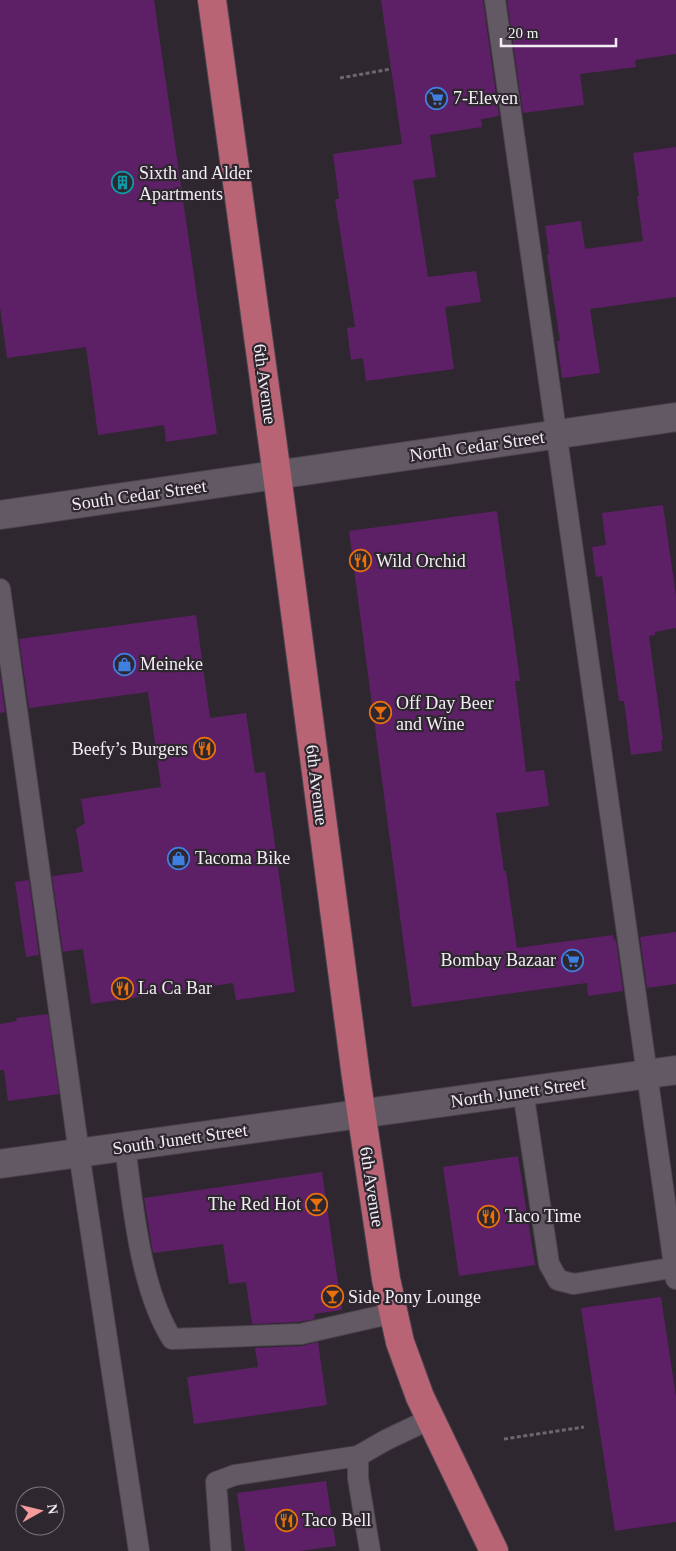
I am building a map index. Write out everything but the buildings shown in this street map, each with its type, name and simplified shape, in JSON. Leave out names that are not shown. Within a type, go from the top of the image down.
[{"type":"main road","name":"6th Avenue","points":[[212,0],[361,1114],[386,1280],[400,1342],[420,1397],[494,1551]]},
{"type":"street","name":"North Cedar Street","points":[[277,475],[676,417]]},
{"type":"street","name":"South Cedar Street","points":[[0,514],[277,475]]},
{"type":"street","name":"North Junett Street","points":[[361,1114],[676,1070]]},
{"type":"street","name":"South Junett Street","points":[[0,1164],[361,1114]]},
{"type":"lane","points":[[495,0],[675,1271],[574,1284],[558,1280],[549,1264],[523,1091]]},
{"type":"lane","points":[[0,589],[79,1153],[139,1551]]},
{"type":"lane","points":[[125,1147],[147,1279],[165,1327],[172,1339],[301,1334],[393,1313]]},
{"type":"lane","points":[[221,1551],[216,1482],[235,1474],[358,1456],[430,1418]]},
{"type":"lane","points":[[358,1456],[358,1478],[370,1551]]},
{"type":"path","points":[[340,78],[391,69]]},
{"type":"path","points":[[504,1439],[584,1427]]},
{"type":"place","name":"7-Eleven","points":[[437,98]]},
{"type":"place","name":"Sixth and Alder Apartments","points":[[123,183]]},
{"type":"place","name":"Wild Orchid","points":[[360,561]]},
{"type":"place","name":"Meineke","points":[[124,664]]},
{"type":"place","name":"Off Day Beer and Wine","points":[[380,713]]},
{"type":"place","name":"Beefy’s Burgers","points":[[204,749]]},
{"type":"place","name":"Tacoma Bike","points":[[179,858]]},
{"type":"place","name":"Bombay Bazaar","points":[[572,960]]},
{"type":"place","name":"La Ca Bar","points":[[122,988]]},
{"type":"place","name":"The Red Hot","points":[[317,1204]]},
{"type":"place","name":"Taco Time","points":[[489,1216]]},
{"type":"place","name":"Side Pony Lounge","points":[[332,1297]]},
{"type":"place","name":"Taco Bell","points":[[286,1520]]}]
